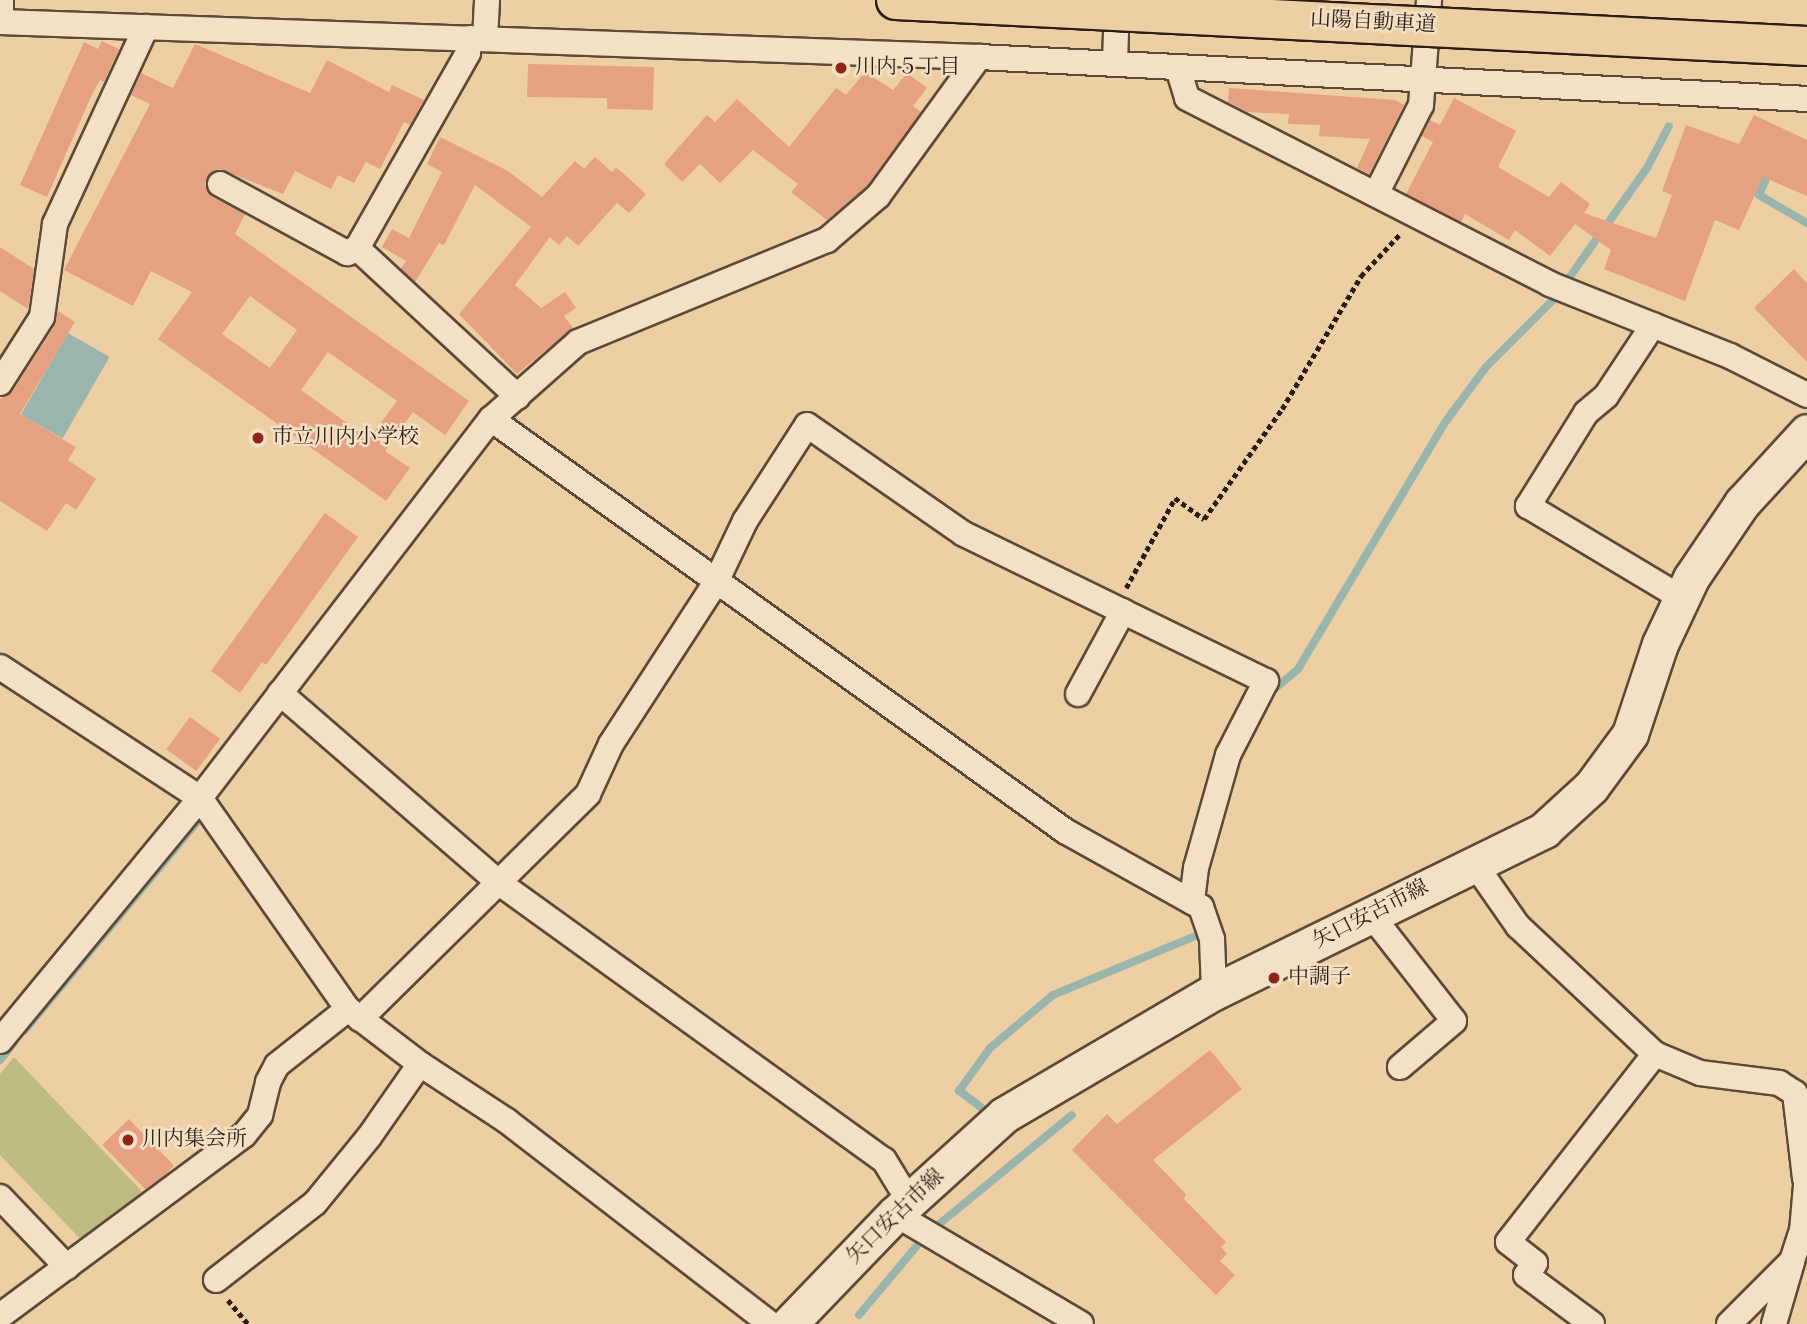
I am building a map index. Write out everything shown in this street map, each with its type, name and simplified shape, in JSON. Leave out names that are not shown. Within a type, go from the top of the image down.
[{"type":"highway","name":"山陽自動車道","points":[[896,0],[1807,46]]},
{"type":"main road","name":"矢口安古市線","points":[[789,1324],[902,1208],[1004,1115],[1214,992],[1544,830],[1591,787],[1630,734],[1660,644],[1682,598],[1742,503],[1807,432]]},
{"type":"street","points":[[1,0],[0,22],[979,57],[1807,99]]},
{"type":"street","points":[[220,184],[347,253],[357,248],[478,38],[487,0]]},
{"type":"street","points":[[1115,64],[1117,0]]},
{"type":"street","points":[[1377,192],[1421,105],[1426,78],[1429,0]]},
{"type":"street","points":[[0,383],[42,317],[55,224],[146,27]]},
{"type":"street","points":[[0,1041],[200,798],[491,419],[578,342],[827,240],[878,196],[979,57]]},
{"type":"street","points":[[1178,68],[1187,98],[1377,192],[1550,284],[1730,356],[1807,395]]},
{"type":"street","points":[[357,248],[518,397]]},
{"type":"street","points":[[1653,325],[1606,396],[1586,413],[1528,506],[1682,598]]},
{"type":"street","points":[[491,419],[715,584],[1065,831],[1201,907],[1212,939],[1214,992]]},
{"type":"street","points":[[0,1316],[244,1135],[260,1115],[268,1082],[278,1065],[354,1014],[498,883],[588,794],[611,744],[715,584],[745,521],[807,425],[964,534],[1266,681],[1228,755],[1196,868],[1192,902]]},
{"type":"street","points":[[1078,694],[1119,609]]},
{"type":"street","points":[[0,667],[200,798],[354,1014],[420,1064],[507,1121],[771,1324]]},
{"type":"street","points":[[280,693],[498,883],[884,1160],[902,1208],[1081,1324]]},
{"type":"street","points":[[1474,863],[1518,926],[1655,1054],[1700,1073],[1779,1083],[1796,1093],[1806,1176],[1802,1231],[1774,1324]]},
{"type":"street","points":[[1372,916],[1454,1021],[1400,1066]]},
{"type":"street","points":[[1592,1324],[1526,1275],[1535,1263],[1508,1242],[1655,1054]]},
{"type":"street","points":[[216,1280],[314,1203],[369,1138],[420,1064]]},
{"type":"street","points":[[0,1197],[67,1267]]},
{"type":"street","points":[[1729,1324],[1792,1261]]},
{"type":"path","points":[[1119,609],[1175,498],[1204,519],[1282,409],[1361,276],[1395,241],[1412,211]]},
{"type":"shaded area","points":[[68,333],[110,357],[63,438],[21,414]]},
{"type":"shaded area","points":[[14,1057],[149,1199],[87,1246],[0,1155],[0,1074]]},
{"type":"building","points":[[102,41],[119,49],[104,82],[100,80],[90,99],[47,197],[20,185],[84,42],[98,49]]},
{"type":"building","points":[[195,44],[310,93],[327,60],[389,92],[392,85],[424,100],[410,125],[404,122],[380,169],[366,162],[354,183],[338,175],[331,189],[295,171],[283,194],[220,169],[212,172],[205,184],[212,197],[245,214],[235,234],[469,401],[445,435],[413,412],[385,451],[410,468],[386,501],[158,339],[192,292],[151,271],[133,306],[64,270],[150,104],[131,95],[141,73],[173,88]],"holes":[[[250,296],[297,330],[270,368],[222,334]],[[328,352],[397,401],[369,439],[301,390]]]},
{"type":"building","points":[[528,64],[654,67],[653,110],[607,109],[607,98],[527,97]]},
{"type":"building","points":[[865,72],[893,90],[907,73],[927,88],[913,106],[921,112],[867,186],[827,220],[791,192],[798,184],[753,150],[720,183],[700,164],[682,182],[664,164],[707,115],[715,122],[737,99],[789,147],[836,88],[846,95]]},
{"type":"building","points":[[1229,88],[1395,100],[1404,105],[1369,174],[1357,168],[1370,139],[1319,136],[1320,125],[1288,124],[1289,114],[1248,112],[1228,102]]},
{"type":"building","points":[[1454,98],[1516,131],[1498,167],[1549,197],[1561,182],[1590,204],[1584,213],[1656,238],[1672,195],[1662,191],[1686,125],[1739,144],[1754,115],[1807,140],[1807,196],[1763,177],[1739,230],[1715,220],[1685,301],[1604,269],[1611,250],[1575,224],[1550,256],[1515,230],[1509,240],[1465,214],[1461,222],[1406,194],[1433,142],[1422,136],[1430,120],[1440,125]]},
{"type":"building","points":[[440,137],[508,171],[542,197],[575,161],[584,169],[595,157],[612,172],[616,167],[646,194],[629,213],[617,203],[578,246],[567,236],[559,245],[550,237],[515,285],[541,308],[565,292],[576,308],[564,316],[573,328],[517,374],[459,314],[531,227],[475,185],[444,245],[439,243],[415,282],[401,269],[406,261],[382,247],[392,229],[409,238],[442,172],[427,164]]},
{"type":"building","points":[[0,247],[34,269],[28,309],[0,291]]},
{"type":"building","points":[[1794,269],[1807,283],[1807,362],[1754,308]]},
{"type":"building","points":[[58,311],[75,322],[20,414],[76,447],[68,460],[96,479],[76,510],[66,503],[47,531],[0,501],[0,399],[13,391],[55,325]]},
{"type":"building","points":[[325,513],[358,537],[266,665],[262,662],[240,693],[211,671]]},
{"type":"building","points":[[190,717],[220,739],[196,771],[166,749]]},
{"type":"building","points":[[1210,1050],[1242,1089],[1153,1160],[1186,1194],[1184,1199],[1226,1242],[1221,1247],[1227,1254],[1220,1261],[1235,1275],[1216,1295],[1072,1150],[1107,1114],[1117,1124]]},
{"type":"building","points":[[129,1119],[174,1166],[148,1191],[102,1145]]},
{"type":"waterway","points":[[1569,278],[1647,168],[1669,126]]},
{"type":"waterway","points":[[1770,170],[1759,195],[1807,223]]},
{"type":"waterway","points":[[1272,691],[1298,669],[1446,421],[1486,367],[1557,296]]},
{"type":"waterway","points":[[25,1030],[201,817]]},
{"type":"waterway","points":[[986,1111],[959,1091],[990,1048],[1053,995],[1200,934]]},
{"type":"waterway","points":[[0,1060],[14,1043]]},
{"type":"waterway","points":[[938,1225],[1072,1115]]},
{"type":"waterway","points":[[859,1315],[920,1242]]},
{"type":"place","name":"川内５丁目","points":[[841,68]]},
{"type":"place","name":"市立川内小学校","points":[[258,438]]},
{"type":"place","name":"中調子","points":[[1274,978]]},
{"type":"place","name":"川内集会所","points":[[128,1140]]}]
